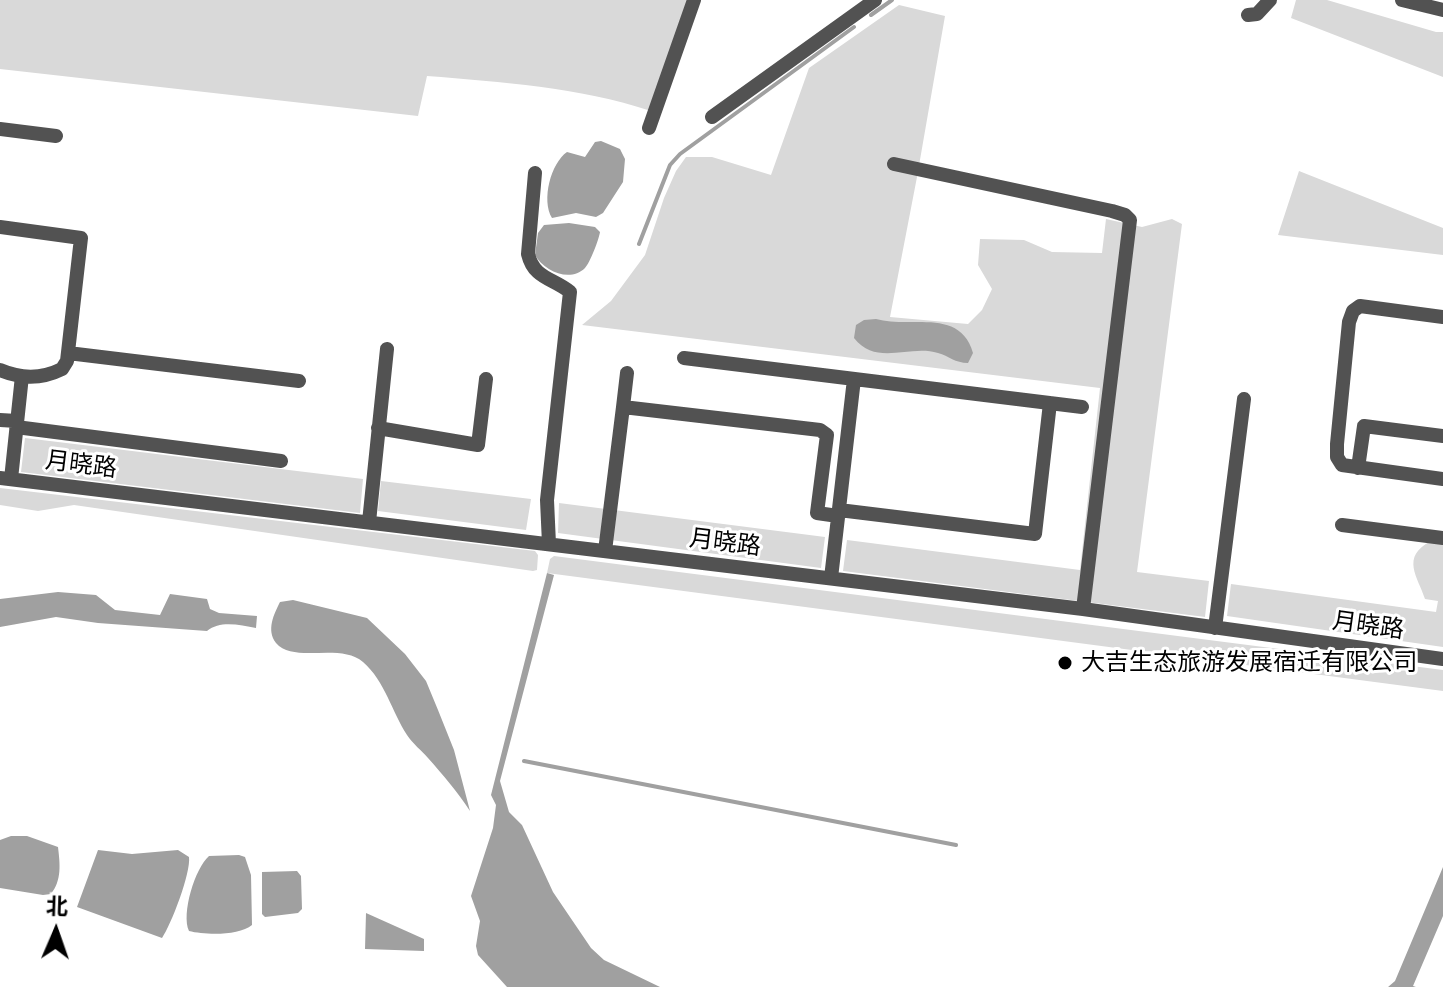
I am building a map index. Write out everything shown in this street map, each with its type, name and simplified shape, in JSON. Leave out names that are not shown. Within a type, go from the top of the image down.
[{"type":"street","points":[[649,128],[694,0]]},
{"type":"street","points":[[712,117],[875,0]]},
{"type":"street","points":[[1248,15],[1257,14],[1270,0]]},
{"type":"street","points":[[1402,0],[1434,6]]},
{"type":"street","points":[[0,129],[56,136]]},
{"type":"street","points":[[894,164],[1112,211],[1130,220],[1083,609]]},
{"type":"street","points":[[535,173],[528,254],[530,262],[545,280],[570,292],[547,500],[549,544]]},
{"type":"street","points":[[0,370],[39,377],[62,369],[68,353],[81,238],[1,230]]},
{"type":"street","points":[[1443,317],[1360,306],[1353,311],[1349,322],[1338,422],[1337,457],[1342,465],[1443,479]]},
{"type":"street","points":[[369,522],[387,349]]},
{"type":"street","points":[[68,353],[299,381]]},
{"type":"street","points":[[684,358],[1082,407]]},
{"type":"street","points":[[605,551],[627,373]]},
{"type":"street","points":[[5,478],[17,424],[22,376]]},
{"type":"street","points":[[378,428],[478,445],[486,379]]},
{"type":"street","points":[[831,578],[854,379]]},
{"type":"street","points":[[1215,628],[1244,399]]},
{"type":"street","points":[[623,407],[820,430],[827,435],[817,513],[1035,534],[1050,403]]},
{"type":"street","points":[[0,420],[281,461]]},
{"type":"street","points":[[1358,468],[1364,426],[1443,436]]},
{"type":"street","name":"月晓路","points":[[5,478],[1083,609],[1443,659]]},
{"type":"street","points":[[1342,525],[1443,538]]},
{"type":"shaded area","points":[[0,0],[690,0],[651,111],[568,91],[427,76],[418,116],[0,69]]},
{"type":"shaded area","points":[[1296,0],[1327,0],[1443,32],[1443,77],[1291,18]]},
{"type":"shaded area","points":[[899,5],[945,16],[890,317],[968,324],[982,310],[992,289],[978,265],[980,239],[1024,240],[1052,252],[1102,253],[1106,219],[1142,227],[1172,219],[1182,224],[1137,572],[1209,581],[1205,617],[843,571],[847,540],[1080,570],[1100,388],[582,325],[611,301],[645,255],[664,198],[686,157],[712,157],[771,175],[809,68]]},
{"type":"shaded area","points":[[601,141],[620,149],[625,159],[623,182],[603,213],[596,217],[576,213],[552,218],[547,202],[549,182],[556,164],[567,152],[585,157],[595,142]]},
{"type":"shaded area","points":[[1299,171],[1443,228],[1443,255],[1278,235]]},
{"type":"shaded area","points":[[569,223],[595,227],[600,232],[585,268],[565,275],[544,266],[535,255],[538,233],[544,225]]},
{"type":"shaded area","points":[[864,320],[946,325],[966,339],[973,353],[968,363],[927,351],[873,351],[854,338],[856,325]]},
{"type":"shaded area","points":[[25,438],[363,479],[360,513],[21,472]]},
{"type":"shaded area","points":[[381,481],[531,499],[526,530],[378,511]]},
{"type":"shaded area","points":[[0,488],[535,551],[538,555],[537,570],[74,505],[38,511],[0,505]]},
{"type":"shaded area","points":[[559,503],[825,537],[821,568],[558,533]]},
{"type":"shaded area","points":[[1431,541],[1443,542],[1443,647],[1227,616],[1231,584],[1436,612],[1438,601],[1425,599],[1414,568],[1416,554]]},
{"type":"shaded area","points":[[554,556],[1443,670],[1443,691],[547,573],[550,559]]},
{"type":"shaded area","points":[[547,573],[554,575],[500,781],[509,812],[522,825],[553,892],[591,948],[604,960],[660,987],[507,987],[478,955],[476,946],[480,921],[471,896],[493,828],[496,805],[491,795]]},
{"type":"shaded area","points":[[58,592],[96,595],[115,610],[160,615],[170,594],[207,599],[210,609],[219,613],[257,616],[256,628],[224,624],[207,631],[56,617],[0,627],[0,599]]},
{"type":"shaded area","points":[[293,600],[367,618],[405,654],[426,681],[454,750],[470,811],[407,735],[383,687],[363,662],[342,654],[294,652],[276,643],[271,627],[275,612],[280,602]]},
{"type":"shaded area","points":[[27,836],[58,847],[59,877],[51,894],[0,888],[0,840]]},
{"type":"shaded area","points":[[98,850],[132,854],[178,850],[189,857],[180,899],[162,938],[77,907]]},
{"type":"shaded area","points":[[209,856],[245,857],[251,875],[252,925],[231,933],[189,931],[188,903],[194,881],[204,862]]},
{"type":"shaded area","points":[[1443,867],[1443,916],[1413,986],[1416,987],[1388,987],[1395,981]]},
{"type":"shaded area","points":[[297,871],[301,876],[302,909],[298,913],[265,917],[262,914],[262,872]]},
{"type":"shaded area","points":[[366,913],[424,939],[424,951],[365,949]]},
{"type":"waterway","points":[[871,15],[892,0]]},
{"type":"waterway","points":[[639,244],[670,165],[680,154],[854,27]]},
{"type":"waterway","points":[[524,761],[956,845]]},
{"type":"place","name":"大吉生态旅游发展宿迁有限公司","points":[[1065,663]]}]
